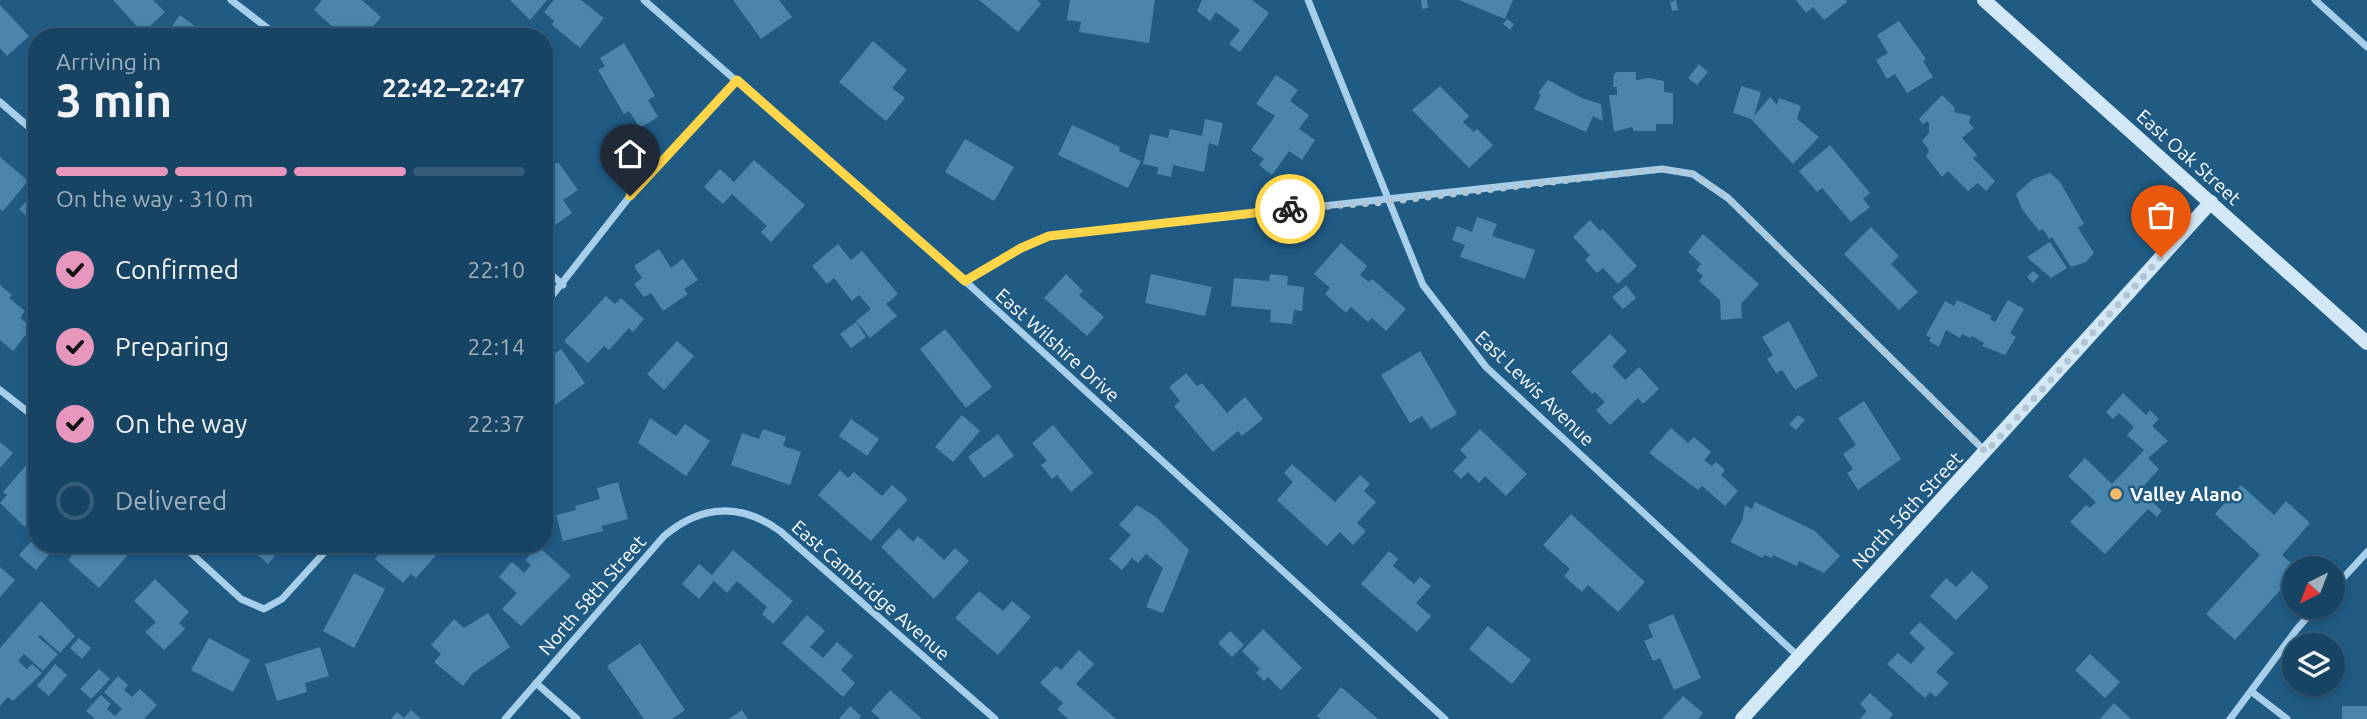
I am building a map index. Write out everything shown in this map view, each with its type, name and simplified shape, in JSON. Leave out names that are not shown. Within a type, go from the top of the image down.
[{"type":"street","points":[[231,0],[267,28]]},
{"type":"street","name":"East Wilshire Drive","points":[[644,0],[965,281],[1445,719]]},
{"type":"street","name":"East Lewis Avenue","points":[[1308,0],[1387,202],[1423,285],[1486,367],[1798,656]]},
{"type":"street","name":"East Oak Street","points":[[1984,0],[2367,343]]},
{"type":"street","points":[[2315,0],[2367,47]]},
{"type":"street","points":[[553,296],[630,196],[737,80]]},
{"type":"street","points":[[0,102],[28,126]]},
{"type":"street","points":[[965,281],[1021,248],[1049,236],[1337,204],[1387,202],[1662,169],[1693,174],[1728,198],[1986,452]]},
{"type":"street","name":"North 56th Street","points":[[1742,719],[2211,202]]},
{"type":"street","points":[[553,276],[563,285]]},
{"type":"street","points":[[0,390],[28,412]]},
{"type":"street","name":"North 58th Street","points":[[505,719],[664,536],[681,522],[714,509]]},
{"type":"street","name":"East Cambridge Avenue","points":[[714,509],[736,510],[764,519],[995,719]]},
{"type":"street","points":[[2345,576],[2367,552]]},
{"type":"street","points":[[191,553],[242,598],[264,609],[282,600],[324,553]]},
{"type":"street","points":[[2230,719],[2305,620]]},
{"type":"street","points":[[536,683],[577,719]]},
{"type":"street","points":[[2252,692],[2287,719]]},
{"type":"building","points":[[113,0],[153,0],[165,12],[148,28],[138,28]]},
{"type":"building","points":[[322,0],[362,0],[381,17],[372,28],[334,28],[314,10]]},
{"type":"building","points":[[510,0],[547,0],[530,20]]},
{"type":"building","points":[[554,0],[581,0],[604,18],[580,48],[552,25],[554,21],[544,12]]},
{"type":"building","points":[[733,0],[779,0],[792,17],[761,39]]},
{"type":"building","points":[[979,0],[1037,0],[1041,4],[1018,32]]},
{"type":"building","points":[[1070,0],[1155,0],[1149,43],[1079,32],[1081,22],[1067,20]]},
{"type":"building","points":[[1202,0],[1252,0],[1269,13],[1240,52],[1229,44],[1240,30],[1216,12],[1210,21],[1197,11]]},
{"type":"building","points":[[1421,0],[1427,0],[1428,8],[1422,9]]},
{"type":"building","points":[[1459,0],[1513,0],[1505,19]]},
{"type":"building","points":[[1676,0],[1678,10],[1672,11],[1670,2]]},
{"type":"building","points":[[1796,0],[1847,2],[1824,20],[1813,7],[1806,13]]},
{"type":"building","points":[[0,5],[28,37],[7,56],[0,48]]},
{"type":"building","points":[[180,15],[197,28],[171,28]]},
{"type":"building","points":[[1507,19],[1514,24],[1510,30],[1503,24]]},
{"type":"building","points":[[1899,21],[1926,59],[1923,61],[1933,77],[1907,93],[1895,74],[1887,79],[1876,60],[1888,53],[1877,35]]},
{"type":"building","points":[[873,41],[907,70],[892,88],[905,98],[886,121],[839,82]]},
{"type":"building","points":[[624,43],[655,96],[648,100],[658,117],[640,128],[629,111],[624,114],[598,70],[605,66],[600,58]]},
{"type":"building","points":[[1699,64],[1708,72],[1697,85],[1688,78]]},
{"type":"building","points":[[1636,72],[1636,80],[1649,78],[1664,81],[1664,92],[1673,93],[1673,124],[1656,124],[1656,131],[1634,131],[1632,127],[1614,132],[1609,95],[1617,95],[1617,87],[1613,87],[1614,74]]},
{"type":"building","points":[[1276,75],[1298,90],[1290,101],[1309,115],[1299,129],[1315,140],[1302,160],[1289,151],[1272,175],[1259,165],[1264,159],[1251,150],[1275,116],[1256,104]]},
{"type":"building","points":[[1548,80],[1582,98],[1601,104],[1603,121],[1593,116],[1586,132],[1534,109],[1541,95],[1538,93]]},
{"type":"building","points":[[1440,86],[1469,116],[1463,122],[1474,132],[1477,129],[1493,145],[1469,168],[1412,110]]},
{"type":"building","points":[[1741,86],[1761,92],[1754,116],[1770,97],[1777,105],[1779,98],[1801,106],[1797,119],[1819,137],[1793,164],[1751,119],[1733,113]]},
{"type":"building","points":[[1942,95],[1955,108],[1954,112],[1971,116],[1969,123],[1974,128],[1962,138],[1977,155],[1973,158],[1995,181],[1986,191],[1978,183],[1968,191],[1948,171],[1942,177],[1926,156],[1929,150],[1922,141],[1929,133],[1929,124],[1927,121],[1923,124],[1919,119]]},
{"type":"building","points":[[1205,119],[1223,123],[1218,146],[1209,143],[1204,172],[1173,165],[1171,177],[1157,174],[1158,167],[1143,164],[1150,134],[1168,138],[1170,129],[1202,136]]},
{"type":"building","points":[[1072,125],[1120,147],[1119,151],[1141,161],[1128,188],[1058,155]]},
{"type":"building","points":[[965,139],[1014,167],[994,201],[945,172]]},
{"type":"building","points":[[1830,145],[1870,193],[1863,199],[1870,207],[1851,222],[1822,188],[1817,192],[1799,171]]},
{"type":"building","points":[[0,157],[28,181],[3,211],[0,209]]},
{"type":"building","points":[[754,160],[805,205],[771,242],[761,232],[767,226],[732,194],[723,204],[704,187],[720,169],[734,182]]},
{"type":"building","points":[[558,162],[578,190],[563,200],[572,213],[554,226],[553,225],[553,166]]},
{"type":"building","points":[[2050,173],[2060,182],[2084,224],[2078,228],[2094,253],[2086,262],[2071,267],[2052,237],[2049,239],[2043,229],[2039,231],[2022,209],[2016,194],[2033,179]]},
{"type":"building","points":[[28,200],[28,218],[19,209]]},
{"type":"building","points":[[1477,217],[1497,224],[1492,236],[1535,250],[1525,279],[1460,257],[1465,245],[1452,240],[1457,226],[1472,232]]},
{"type":"building","points":[[1590,220],[1600,231],[1603,229],[1637,266],[1618,284],[1603,268],[1597,273],[1585,260],[1590,255],[1573,237]]},
{"type":"building","points":[[1871,227],[1899,256],[1891,264],[1918,292],[1899,310],[1844,254]]},
{"type":"building","points":[[1703,234],[1759,284],[1741,304],[1742,318],[1721,320],[1720,300],[1699,281],[1703,276],[1696,270],[1701,264],[1688,252]]},
{"type":"building","points":[[2050,242],[2067,268],[2051,278],[2027,257]]},
{"type":"building","points":[[1341,243],[1367,266],[1360,275],[1369,282],[1372,279],[1406,309],[1386,331],[1372,318],[1368,322],[1351,307],[1346,313],[1325,294],[1330,288],[1314,274]]},
{"type":"building","points":[[838,244],[851,260],[862,251],[898,294],[886,304],[897,316],[870,338],[856,321],[871,309],[859,295],[852,301],[834,278],[827,284],[812,266]]},
{"type":"building","points":[[659,249],[671,268],[683,259],[698,280],[684,289],[688,294],[663,311],[651,293],[644,297],[634,284],[642,278],[634,266]]},
{"type":"building","points":[[2033,271],[2039,276],[2033,283],[2027,277]]},
{"type":"building","points":[[1066,274],[1083,291],[1079,295],[1104,317],[1087,336],[1044,298]]},
{"type":"building","points":[[1151,274],[1212,287],[1205,316],[1145,303]]},
{"type":"building","points":[[1270,274],[1288,276],[1287,285],[1304,287],[1302,311],[1294,310],[1292,324],[1270,322],[1271,310],[1231,306],[1234,278],[1269,281]]},
{"type":"building","points":[[0,285],[12,295],[9,298],[25,311],[20,318],[28,324],[28,332],[13,351],[0,340]]},
{"type":"building","points":[[1626,285],[1636,298],[1623,309],[1612,297]]},
{"type":"building","points":[[606,296],[615,304],[621,298],[644,319],[633,332],[629,328],[609,350],[604,346],[588,363],[564,341]]},
{"type":"building","points":[[1957,300],[1992,316],[1990,319],[1995,322],[2008,300],[2024,309],[2010,333],[2016,337],[2005,355],[1982,346],[1984,343],[1972,336],[1970,338],[1962,334],[1960,338],[1946,330],[1939,347],[1929,341],[1931,338],[1926,335],[1945,301],[1954,306]]},
{"type":"building","points":[[1789,321],[1818,376],[1795,390],[1782,370],[1776,373],[1767,359],[1773,355],[1762,337]]},
{"type":"building","points":[[856,322],[866,337],[851,348],[840,334]]},
{"type":"building","points":[[945,329],[992,387],[966,408],[920,349]]},
{"type":"building","points":[[1610,334],[1627,351],[1612,366],[1625,380],[1639,367],[1659,389],[1643,404],[1638,398],[1610,425],[1596,410],[1605,402],[1595,392],[1592,394],[1571,372]]},
{"type":"building","points":[[677,341],[694,356],[664,390],[647,374]]},
{"type":"building","points":[[561,349],[585,383],[553,406],[553,355]]},
{"type":"building","points":[[1420,351],[1457,414],[1431,429],[1422,416],[1410,423],[1381,375]]},
{"type":"building","points":[[1186,373],[1197,386],[1202,383],[1227,413],[1245,397],[1263,419],[1242,436],[1238,431],[1213,452],[1174,406],[1180,401],[1169,387]]},
{"type":"building","points":[[2123,393],[2146,415],[2150,410],[2159,419],[2152,426],[2168,441],[2148,458],[2159,469],[2140,490],[2162,511],[2157,517],[2148,509],[2105,554],[2070,522],[2086,505],[2090,508],[2096,502],[2068,476],[2085,458],[2112,484],[2144,450],[2127,435],[2134,427],[2119,413],[2113,419],[2106,412]]},
{"type":"building","points":[[1864,401],[1901,459],[1858,490],[1847,473],[1853,469],[1843,454],[1856,445],[1838,418]]},
{"type":"building","points":[[962,415],[980,431],[953,462],[935,447]]},
{"type":"building","points":[[1798,415],[1805,420],[1796,430],[1789,424]]},
{"type":"building","points":[[650,418],[676,436],[685,424],[710,441],[686,476],[638,443]]},
{"type":"building","points":[[851,419],[879,439],[867,456],[839,436]]},
{"type":"building","points":[[1053,425],[1093,473],[1071,492],[1057,475],[1052,479],[1041,465],[1047,461],[1032,443]]},
{"type":"building","points":[[1671,428],[1688,443],[1694,437],[1711,452],[1704,460],[1712,466],[1716,462],[1725,470],[1721,475],[1738,491],[1725,506],[1702,486],[1698,490],[1649,453]]},
{"type":"building","points":[[763,429],[786,437],[783,446],[801,452],[790,485],[731,465],[742,433],[759,439]]},
{"type":"building","points":[[1480,429],[1527,474],[1506,496],[1485,476],[1479,483],[1468,472],[1461,479],[1453,471],[1467,457],[1460,450]]},
{"type":"building","points":[[998,434],[1014,456],[984,478],[968,457]]},
{"type":"building","points":[[0,442],[13,453],[0,468]]},
{"type":"building","points":[[28,463],[28,523],[25,527],[0,503],[7,495],[3,492]]},
{"type":"building","points":[[1292,464],[1335,502],[1360,475],[1370,484],[1364,491],[1376,502],[1357,523],[1366,531],[1353,545],[1340,532],[1327,546],[1277,500],[1293,482],[1284,473]]},
{"type":"building","points":[[840,470],[848,478],[854,472],[882,496],[892,485],[908,499],[871,541],[818,495]]},
{"type":"building","points":[[618,482],[628,519],[602,526],[603,531],[563,541],[556,515],[576,510],[575,506],[600,499],[597,488]]},
{"type":"building","points":[[2241,485],[2274,515],[2286,501],[2310,523],[2282,555],[2282,588],[2235,640],[2206,614],[2260,555],[2215,514]]},
{"type":"building","points":[[1755,502],[1815,531],[1840,556],[1824,573],[1799,561],[1797,566],[1773,555],[1772,558],[1764,555],[1763,558],[1730,542],[1742,521],[1745,505],[1752,509]]},
{"type":"building","points":[[1137,505],[1156,517],[1189,550],[1163,613],[1146,607],[1163,568],[1146,554],[1138,563],[1132,558],[1122,570],[1109,559],[1131,535],[1119,525]]},
{"type":"building","points":[[1571,514],[1645,582],[1618,612],[1588,585],[1582,592],[1564,576],[1570,569],[1543,545]]},
{"type":"building","points":[[899,528],[913,542],[918,536],[944,560],[955,548],[969,561],[934,599],[881,547]]},
{"type":"building","points":[[28,545],[28,553],[50,553],[36,570],[19,555]]},
{"type":"building","points":[[733,550],[793,601],[773,624],[762,614],[767,607],[737,581],[727,593],[714,581],[699,599],[682,584],[699,564],[712,575]]},
{"type":"building","points":[[1389,551],[1398,559],[1393,566],[1414,584],[1420,577],[1431,586],[1416,603],[1431,616],[1417,632],[1361,584]]},
{"type":"building","points":[[124,553],[127,556],[99,588],[68,560],[73,554]]},
{"type":"building","points":[[256,553],[277,553],[268,564]]},
{"type":"building","points":[[380,553],[438,553],[416,578],[411,574],[403,583],[375,559]]},
{"type":"building","points":[[532,553],[546,553],[571,576],[521,626],[502,609],[517,593],[499,577],[512,562],[524,573],[531,565],[525,560]]},
{"type":"building","points":[[0,567],[15,580],[0,597]]},
{"type":"building","points":[[1972,571],[1989,587],[1956,620],[1930,596],[1946,578],[1956,587]]},
{"type":"building","points":[[354,573],[385,589],[354,648],[323,631]]},
{"type":"building","points":[[155,579],[189,612],[179,623],[185,629],[164,650],[145,632],[156,622],[134,601]]},
{"type":"building","points":[[979,591],[1003,611],[1012,601],[1031,617],[998,655],[955,618]]},
{"type":"building","points":[[41,601],[75,636],[60,653],[40,635],[38,637],[58,654],[43,671],[24,654],[18,661],[27,669],[32,664],[42,673],[13,701],[8,697],[0,706],[0,648]]},
{"type":"building","points":[[488,613],[510,647],[473,673],[463,686],[434,662],[441,654],[431,645],[454,619],[464,628]]},
{"type":"building","points":[[1673,614],[1701,678],[1674,690],[1660,658],[1653,661],[1644,641],[1653,637],[1648,625]]},
{"type":"building","points":[[807,615],[825,631],[810,647],[823,658],[837,642],[853,656],[841,670],[855,683],[843,697],[782,643]]},
{"type":"building","points":[[1920,622],[1954,653],[1936,672],[1949,683],[1936,697],[1930,692],[1925,698],[1887,664],[1898,653],[1911,664],[1925,648],[1909,633]]},
{"type":"building","points":[[1488,626],[1531,660],[1512,684],[1469,649]]},
{"type":"building","points":[[1263,629],[1302,668],[1281,690],[1268,677],[1264,681],[1256,673],[1260,669],[1242,651]]},
{"type":"building","points":[[1230,631],[1244,645],[1232,657],[1218,643]]},
{"type":"building","points":[[79,638],[91,648],[82,659],[70,648]]},
{"type":"building","points":[[209,638],[250,660],[233,692],[191,670]]},
{"type":"building","points":[[640,643],[685,710],[672,719],[644,719],[607,666]]},
{"type":"building","points":[[320,647],[329,676],[305,683],[307,692],[277,701],[265,664]]},
{"type":"building","points":[[1079,650],[1094,664],[1076,684],[1116,719],[1068,719],[1057,709],[1063,703],[1040,683],[1056,666],[1061,670]]},
{"type":"building","points":[[2090,654],[2120,682],[2105,698],[2075,670]]},
{"type":"building","points":[[55,664],[67,675],[49,696],[37,686]]},
{"type":"building","points":[[99,669],[110,679],[91,699],[80,689]]},
{"type":"building","points":[[118,676],[128,685],[124,690],[132,697],[140,689],[157,705],[144,719],[95,719],[86,711],[101,695],[111,704],[107,709],[115,716],[122,709],[104,692]]},
{"type":"building","points":[[1341,687],[1378,719],[1321,719],[1317,716]]},
{"type":"building","points":[[890,690],[922,719],[880,719],[871,711]]},
{"type":"building","points":[[1870,693],[1893,714],[1889,719],[1860,719],[1867,711],[1860,704]]},
{"type":"building","points":[[1683,696],[1703,713],[1698,719],[1662,719]]},
{"type":"building","points":[[2114,703],[2131,719],[2100,719]]},
{"type":"building","points":[[850,706],[861,716],[859,719],[839,719]]},
{"type":"building","points":[[2342,706],[2367,706],[2367,719],[2342,719]]},
{"type":"building","points":[[411,710],[421,719],[391,719],[397,712],[404,718]]},
{"type":"building","points":[[742,710],[748,719],[729,719]]},
{"type":"way so far","points":[[1290,209],[1387,202],[1662,169],[1693,174],[1728,198],[1986,452],[2161,257]]},
{"type":"place","name":"Valley Alano","points":[[2116,494]]},
{"type":"route","points":[[630,196],[737,80],[965,281],[1021,248],[1049,236],[1290,209]]}]
